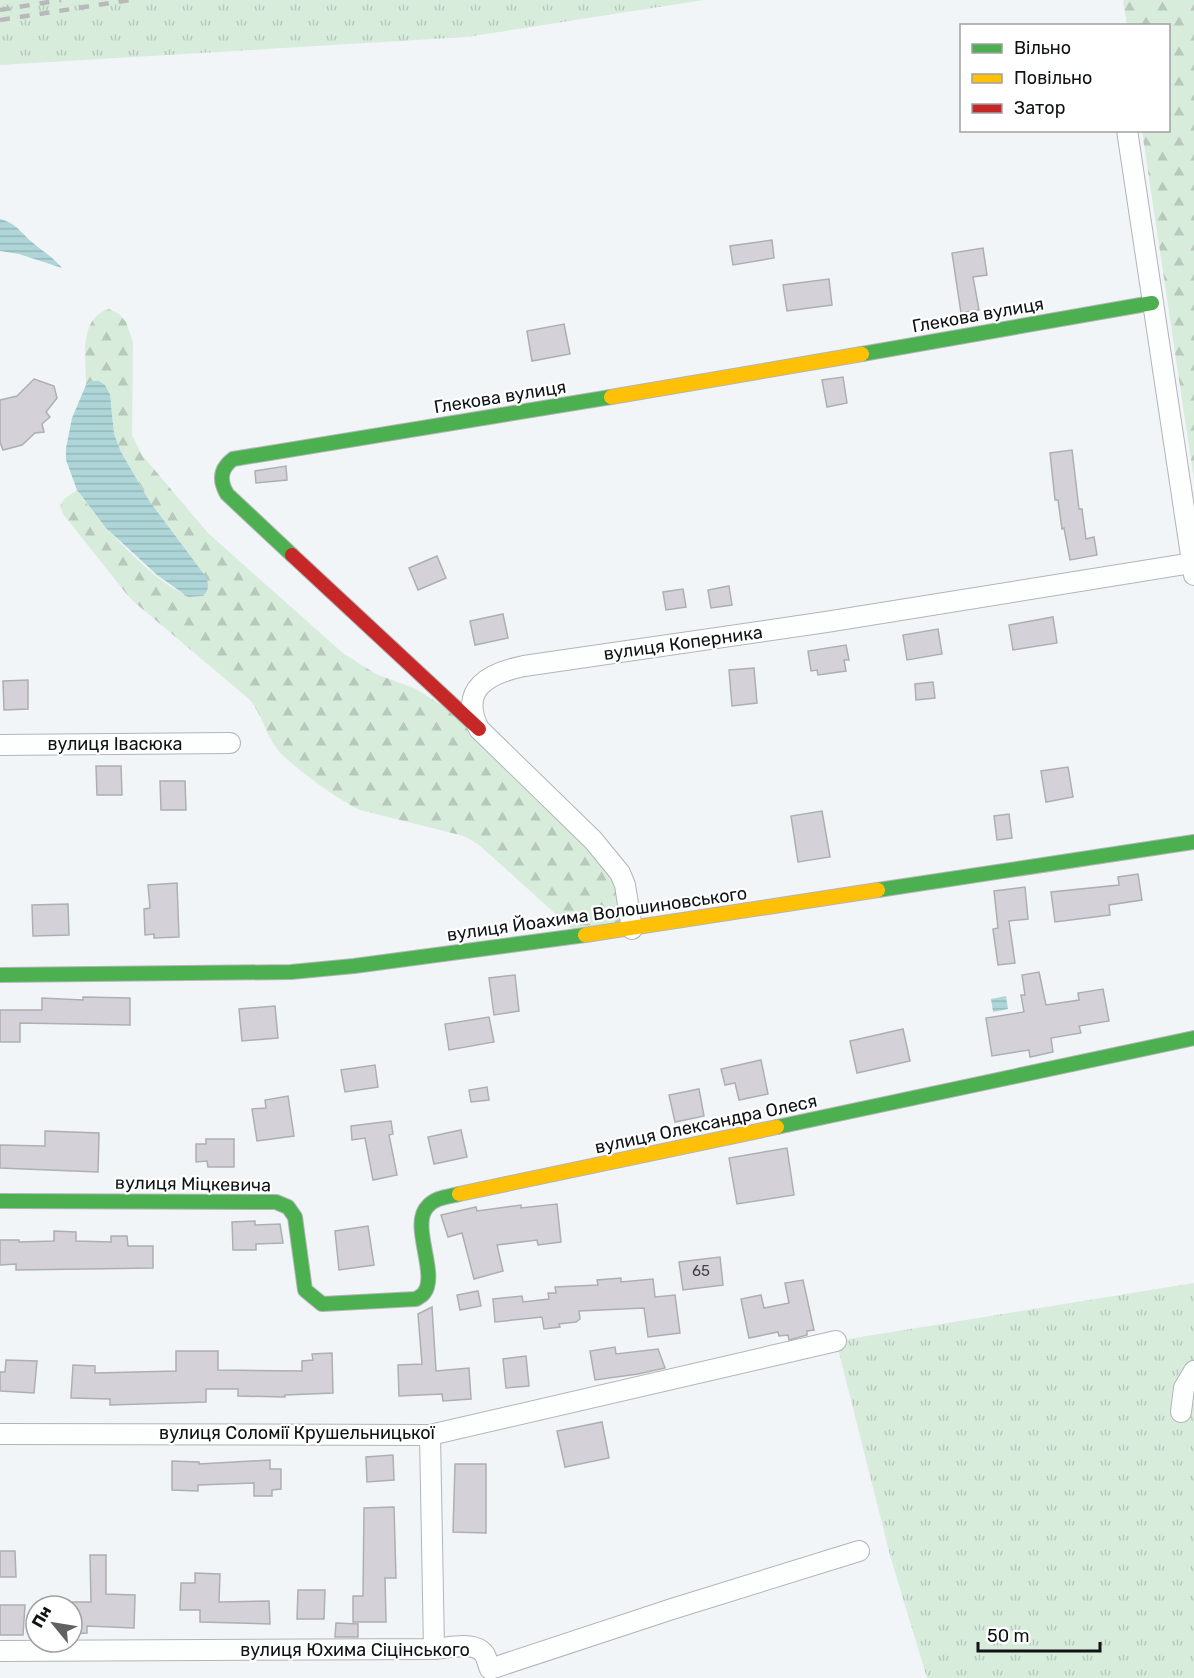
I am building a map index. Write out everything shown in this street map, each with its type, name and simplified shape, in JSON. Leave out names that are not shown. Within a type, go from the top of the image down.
[{"type":"street","points":[[1127,132],[1193,569]]},
{"type":"street","name":"Глекова вулиця","points":[[479,729],[227,494],[220,477],[225,464],[233,459],[709,381],[1152,303]]},
{"type":"street","name":"вулиця Коперника","points":[[479,729],[472,712],[477,688],[490,677],[506,670],[1193,569]]},
{"type":"street","points":[[479,729],[593,840],[620,873],[626,885],[632,928]]},
{"type":"street","name":"вулиця Івасюка","points":[[0,745],[230,743]]},
{"type":"street","name":"вулиця Йоахима Волошиновського","points":[[0,975],[232,974],[291,972],[365,964],[632,928],[1194,842]]},
{"type":"street","name":"вулиця Олександра Олеся","points":[[313,1298],[322,1304],[416,1299],[424,1293],[428,1283],[422,1219],[426,1207],[437,1199],[1194,1038]]},
{"type":"street","name":"вулиця Міцкевича","points":[[0,1201],[276,1202],[288,1207],[295,1217],[305,1290],[313,1298]]},
{"type":"street","name":"вулиця Соломії Крушельницької","points":[[0,1434],[430,1435],[836,1341]]},
{"type":"street","points":[[1181,1412],[1184,1388],[1194,1371]]},
{"type":"street","points":[[430,1435],[434,1649]]},
{"type":"street","name":"вулиця Юхима Сіцінського","points":[[0,1652],[434,1649],[464,1646],[475,1648],[484,1655],[489,1674],[672,1609],[860,1551]]},
{"type":"green space","points":[[0,0],[704,0],[467,37],[0,65]]},
{"type":"green space","points":[[1123,0],[1194,0],[1194,480],[1142,132],[1170,132],[1170,24],[1127,24]]},
{"type":"green space","points":[[109,309],[119,314],[126,322],[133,342],[132,435],[142,455],[208,533],[344,654],[376,674],[416,689],[479,729],[603,851],[632,929],[580,936],[478,844],[464,836],[360,810],[329,791],[277,749],[250,700],[125,592],[63,514],[60,506],[64,499],[77,490],[114,536],[149,570],[182,593],[196,597],[150,502],[121,452],[114,434],[110,393],[105,385],[93,381],[86,385],[85,352],[88,330],[92,321],[99,314]]},
{"type":"green space","points":[[1194,1283],[1194,1678],[927,1678],[891,1559],[836,1341]]},
{"type":"water","points":[[0,219],[14,225],[62,268],[19,254],[0,251]]},
{"type":"water","points":[[99,381],[105,385],[110,394],[114,434],[121,452],[150,502],[206,577],[208,587],[203,596],[188,597],[157,575],[106,528],[77,490],[66,460],[66,448],[72,418],[86,385]]},
{"type":"water","points":[[1006,996],[1008,1009],[993,1012],[991,999]]},
{"type":"building","points":[[772,240],[774,258],[733,265],[730,246]]},
{"type":"building","points":[[983,248],[987,275],[973,277],[979,310],[961,313],[952,253]]},
{"type":"building","points":[[829,279],[832,305],[787,311],[783,285]]},
{"type":"building","points":[[564,324],[570,354],[532,361],[527,331]]},
{"type":"building","points":[[843,377],[847,403],[827,407],[822,380]]},
{"type":"building","points":[[34,379],[54,386],[57,398],[46,412],[50,417],[42,424],[44,432],[35,433],[22,445],[3,450],[0,442],[0,400],[17,396]]},
{"type":"building","points":[[1072,450],[1079,509],[1082,509],[1086,539],[1094,537],[1097,555],[1070,560],[1058,500],[1055,500],[1050,453]]},
{"type":"building","points":[[286,466],[287,480],[256,483],[255,471]]},
{"type":"building","points":[[437,556],[446,578],[418,590],[409,568]]},
{"type":"building","points":[[729,586],[732,605],[711,608],[708,590]]},
{"type":"building","points":[[683,589],[686,607],[666,610],[663,592]]},
{"type":"building","points":[[503,614],[508,638],[475,645],[470,621]]},
{"type":"building","points":[[1053,617],[1057,643],[1013,650],[1009,625]]},
{"type":"building","points":[[938,629],[942,654],[907,660],[903,635]]},
{"type":"building","points":[[846,645],[849,660],[844,660],[846,671],[818,675],[817,670],[811,671],[808,651]]},
{"type":"building","points":[[754,668],[757,703],[732,706],[729,670]]},
{"type":"building","points":[[28,680],[28,709],[4,710],[3,681]]},
{"type":"building","points":[[933,682],[935,698],[916,700],[915,684]]},
{"type":"building","points":[[96,766],[121,766],[122,795],[97,795]]},
{"type":"building","points":[[1068,767],[1073,797],[1046,802],[1041,771]]},
{"type":"building","points":[[160,781],[185,781],[186,810],[161,810]]},
{"type":"building","points":[[822,811],[830,857],[798,862],[791,816]]},
{"type":"building","points":[[1009,814],[1012,838],[997,840],[994,816]]},
{"type":"building","points":[[1138,874],[1142,900],[1109,905],[1110,915],[1055,922],[1051,892],[1119,885],[1118,877]]},
{"type":"building","points":[[177,883],[179,937],[154,938],[154,934],[145,935],[144,909],[150,908],[148,885]]},
{"type":"building","points":[[1025,887],[1028,919],[1009,921],[1015,963],[998,965],[993,929],[998,928],[994,891]]},
{"type":"building","points":[[68,904],[69,935],[33,936],[32,905]]},
{"type":"building","points":[[1039,972],[1046,1005],[1079,1000],[1078,993],[1103,989],[1109,1021],[1079,1026],[1081,1033],[1051,1038],[1053,1052],[1030,1057],[1029,1050],[992,1056],[986,1018],[1024,1012],[1021,995],[1025,995],[1022,975]]},
{"type":"building","points":[[515,975],[519,1011],[494,1015],[489,978]]},
{"type":"building","points":[[83,997],[130,998],[130,1025],[20,1023],[20,1042],[0,1042],[0,1010],[42,1010],[42,998],[83,1000]]},
{"type":"building","points":[[275,1006],[278,1038],[242,1041],[239,1009]]},
{"type":"building","points":[[489,1017],[494,1042],[449,1050],[445,1024]]},
{"type":"building","points":[[903,1029],[910,1061],[857,1073],[850,1041]]},
{"type":"building","points":[[761,1060],[768,1094],[739,1100],[735,1083],[725,1085],[721,1069]]},
{"type":"building","points":[[375,1065],[378,1087],[345,1092],[341,1070]]},
{"type":"building","points":[[487,1087],[489,1100],[471,1102],[469,1090]]},
{"type":"building","points":[[699,1089],[704,1116],[675,1122],[669,1095]]},
{"type":"building","points":[[288,1096],[294,1136],[257,1141],[252,1109],[266,1108],[265,1100]]},
{"type":"building","points":[[391,1121],[393,1134],[389,1135],[397,1175],[373,1180],[365,1138],[352,1140],[351,1126]]},
{"type":"building","points":[[461,1130],[467,1157],[434,1164],[428,1137]]},
{"type":"building","points":[[45,1131],[99,1133],[98,1172],[0,1168],[0,1145],[45,1146]]},
{"type":"building","points":[[206,1139],[234,1139],[234,1167],[208,1167],[207,1161],[196,1162],[196,1144],[206,1144]]},
{"type":"building","points":[[787,1148],[794,1195],[737,1204],[729,1158]]},
{"type":"building","points":[[557,1204],[561,1242],[538,1245],[537,1240],[497,1245],[503,1271],[474,1279],[462,1233],[448,1237],[441,1215],[476,1207],[477,1211],[521,1205],[521,1208]]},
{"type":"building","points":[[255,1221],[255,1225],[280,1224],[283,1243],[256,1244],[256,1250],[233,1250],[232,1222]]},
{"type":"building","points":[[368,1226],[374,1265],[339,1270],[335,1231]]},
{"type":"building","points":[[54,1231],[76,1232],[76,1241],[111,1242],[111,1236],[127,1236],[128,1246],[153,1246],[153,1268],[16,1270],[16,1264],[0,1265],[0,1240],[54,1241]]},
{"type":"building","points":[[720,1257],[723,1285],[683,1290],[679,1262]]},
{"type":"building","points":[[621,1278],[621,1282],[653,1279],[655,1297],[675,1295],[680,1333],[648,1337],[644,1308],[579,1311],[580,1319],[576,1322],[544,1329],[542,1317],[495,1322],[493,1299],[522,1296],[523,1302],[549,1299],[548,1293],[556,1293],[555,1287],[598,1285],[597,1280]]},
{"type":"building","points":[[803,1280],[814,1330],[807,1331],[807,1335],[789,1340],[788,1335],[779,1336],[778,1332],[749,1338],[741,1299],[761,1295],[764,1308],[789,1303],[785,1283]]},
{"type":"building","points":[[478,1291],[481,1306],[460,1310],[457,1295]]},
{"type":"building","points":[[432,1307],[436,1371],[469,1368],[471,1399],[443,1401],[442,1394],[399,1396],[398,1365],[422,1364],[418,1314]]},
{"type":"building","points":[[615,1347],[616,1354],[658,1349],[665,1368],[595,1380],[590,1351]]},
{"type":"building","points":[[176,1351],[218,1351],[218,1370],[302,1371],[302,1361],[313,1360],[312,1354],[332,1353],[333,1393],[285,1395],[285,1397],[238,1396],[238,1389],[206,1389],[206,1402],[110,1405],[110,1399],[71,1398],[73,1365],[95,1366],[95,1373],[176,1371]]},
{"type":"building","points":[[526,1356],[529,1386],[506,1388],[503,1359]]},
{"type":"building","points":[[6,1360],[37,1361],[34,1393],[0,1391],[0,1372],[5,1372]]},
{"type":"building","points":[[602,1422],[609,1458],[565,1467],[557,1431]]},
{"type":"building","points":[[393,1455],[394,1480],[367,1482],[366,1457]]},
{"type":"building","points":[[270,1460],[270,1469],[281,1469],[281,1489],[272,1490],[272,1496],[254,1496],[254,1483],[198,1485],[198,1491],[172,1490],[172,1461],[199,1462],[199,1464]]},
{"type":"building","points":[[455,1464],[486,1464],[486,1533],[453,1532]]},
{"type":"building","points":[[394,1507],[396,1578],[385,1578],[386,1622],[353,1622],[353,1596],[363,1596],[364,1508]]},
{"type":"building","points":[[0,1551],[15,1551],[16,1577],[0,1577]]},
{"type":"building","points":[[90,1555],[106,1555],[106,1594],[135,1595],[134,1628],[87,1626],[87,1633],[84,1633],[84,1602],[91,1602]]},
{"type":"building","points":[[195,1573],[220,1574],[219,1602],[269,1601],[270,1624],[200,1622],[200,1610],[180,1610],[181,1583],[195,1583]]},
{"type":"building","points":[[298,1590],[325,1590],[324,1619],[297,1619]]},
{"type":"building","points":[[0,1605],[24,1605],[23,1635],[0,1635]]},
{"type":"building","points":[[336,1623],[358,1624],[358,1637],[335,1637]]},
{"type":"railway","points":[[0,10],[61,0]]},
{"type":"railway","points":[[0,20],[130,0]]},
{"type":"traffic: fast","points":[[862,354],[1152,303]]},
{"type":"traffic: fast","points":[[292,555],[227,494],[222,475],[225,467],[233,459],[611,397]]},
{"type":"traffic: fast","points":[[878,890],[1194,842]]},
{"type":"traffic: fast","points":[[0,975],[291,972],[354,966],[585,935]]},
{"type":"traffic: fast","points":[[777,1127],[1194,1038]]},
{"type":"traffic: fast","points":[[0,1201],[276,1202],[288,1207],[295,1217],[305,1290],[322,1304],[416,1299],[421,1296],[428,1285],[421,1225],[423,1214],[435,1201],[459,1194]]},
{"type":"traffic: slow","points":[[611,397],[862,354]]},
{"type":"traffic: slow","points":[[585,935],[878,890]]},
{"type":"traffic: slow","points":[[459,1194],[777,1127]]},
{"type":"traffic: jam","points":[[292,555],[479,729]]}]
